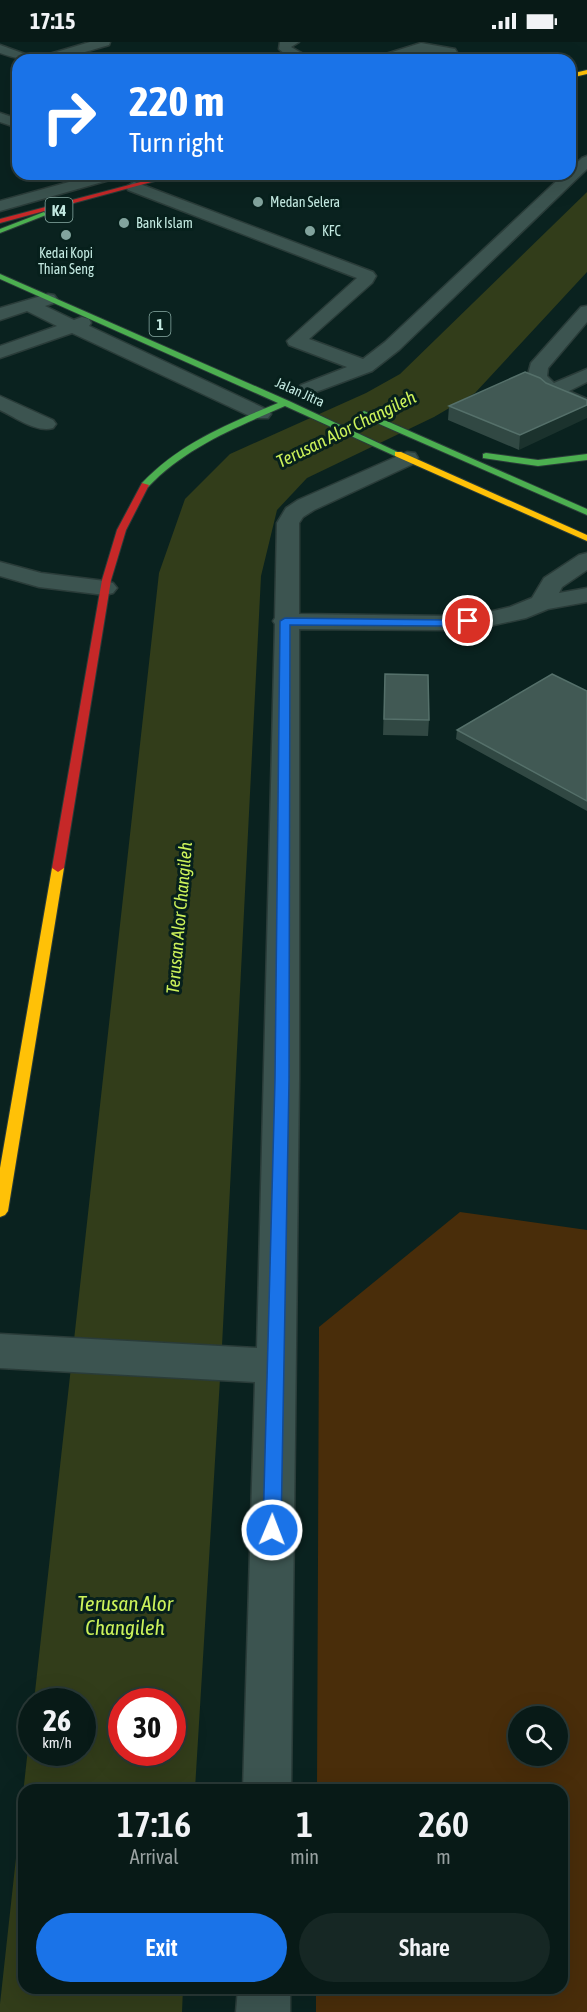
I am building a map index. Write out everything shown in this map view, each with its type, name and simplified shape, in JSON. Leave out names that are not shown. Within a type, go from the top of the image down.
[{"type":"main road","name":"K4","points":[[38,213],[150,180]]},
{"type":"main road","points":[[0,219],[38,213]]},
{"type":"main road","points":[[0,229],[38,213]]},
{"type":"main road","name":"Jalan Jitra","points":[[0,276],[587,538]]},
{"type":"main road","points":[[0,1211],[105,588],[133,503],[142,487],[161,468],[187,450],[261,414],[289,405]]},
{"type":"main road","points":[[351,408],[587,512]]},
{"type":"main road","points":[[416,437],[504,460],[537,463],[587,457]]},
{"type":"main road","points":[[511,504],[558,481]]},
{"type":"main road","points":[[542,517],[587,495]]},
{"type":"street","points":[[63,54],[104,42]]},
{"type":"street","points":[[293,42],[285,45],[285,49],[295,54]]},
{"type":"street","points":[[401,54],[424,47],[451,54]]},
{"type":"street","points":[[0,206],[93,180]]},
{"type":"street","points":[[314,392],[365,367],[392,346],[556,180]]},
{"type":"street","points":[[126,189],[367,276],[296,341],[365,367]]},
{"type":"street","points":[[0,314],[50,298]]},
{"type":"street","points":[[28,305],[261,414]]},
{"type":"street","points":[[587,311],[538,368],[537,378],[552,391],[587,406]]},
{"type":"street","points":[[3,349],[95,318]]},
{"type":"street","points":[[552,391],[587,375]]},
{"type":"street","points":[[0,402],[46,424]]},
{"type":"street","points":[[267,1784],[282,1080],[285,621],[288,523],[294,513],[306,505],[407,458]]},
{"type":"street","points":[[542,603],[552,583],[587,560]]},
{"type":"street","points":[[0,569],[39,580],[105,588]]},
{"type":"street","points":[[285,621],[447,623],[489,619],[517,613],[542,603],[587,595]]},
{"type":"street","points":[[18,1351],[275,1366]]},
{"type":"street","points":[[263,2012],[264,1994]]},
{"type":"shaded area","points":[[460,1212],[587,1230],[587,2012],[316,2012],[316,1994],[568,1994],[568,1784],[317,1784],[319,1327]]},
{"type":"water","name":"Terusan Alor Changileh","points":[[587,192],[587,272],[475,393],[434,417],[307,478],[277,510],[261,576],[222,1346],[195,1784],[24,1784],[26,1766],[96,1766],[96,1688],[35,1688],[159,573],[185,499],[230,454],[366,393],[400,374]]},
{"type":"water","name":"Terusan Alor Changileh","points":[[18,1840],[18,1994],[183,1994],[182,2012],[0,2012]]},
{"type":"building","points":[[525,372],[587,400],[587,405],[520,435],[449,406]]},
{"type":"building","points":[[385,674],[428,675],[429,720],[384,719]]},
{"type":"building","points":[[552,674],[587,691],[587,801],[457,730]]},
{"type":"traffic: fast","points":[[0,231],[44,214]]},
{"type":"traffic: fast","points":[[0,276],[398,454]]},
{"type":"traffic: fast","points":[[145,485],[159,470],[192,446],[229,427],[286,403]]},
{"type":"traffic: fast","points":[[364,414],[587,512]]},
{"type":"traffic: fast","points":[[486,456],[538,463],[587,457]]},
{"type":"traffic: slow","points":[[576,75],[587,72]]},
{"type":"traffic: slow","points":[[398,454],[587,538]]},
{"type":"traffic: slow","points":[[0,1211],[58,868]]},
{"type":"traffic: jam","points":[[0,221],[155,180]]},
{"type":"traffic: jam","points":[[58,868],[106,580],[121,530],[145,485]]},
{"type":"place","name":"Medan Selera","points":[[258,202]]},
{"type":"place","name":"Bank Islam","points":[[124,223]]},
{"type":"place","name":"KFC","points":[[310,231]]},
{"type":"place","name":"Kedai Kopi Thian Seng","points":[[66,235]]},
{"type":"route","points":[[272,1530],[282,1080],[285,621],[447,623],[468,621]]}]
